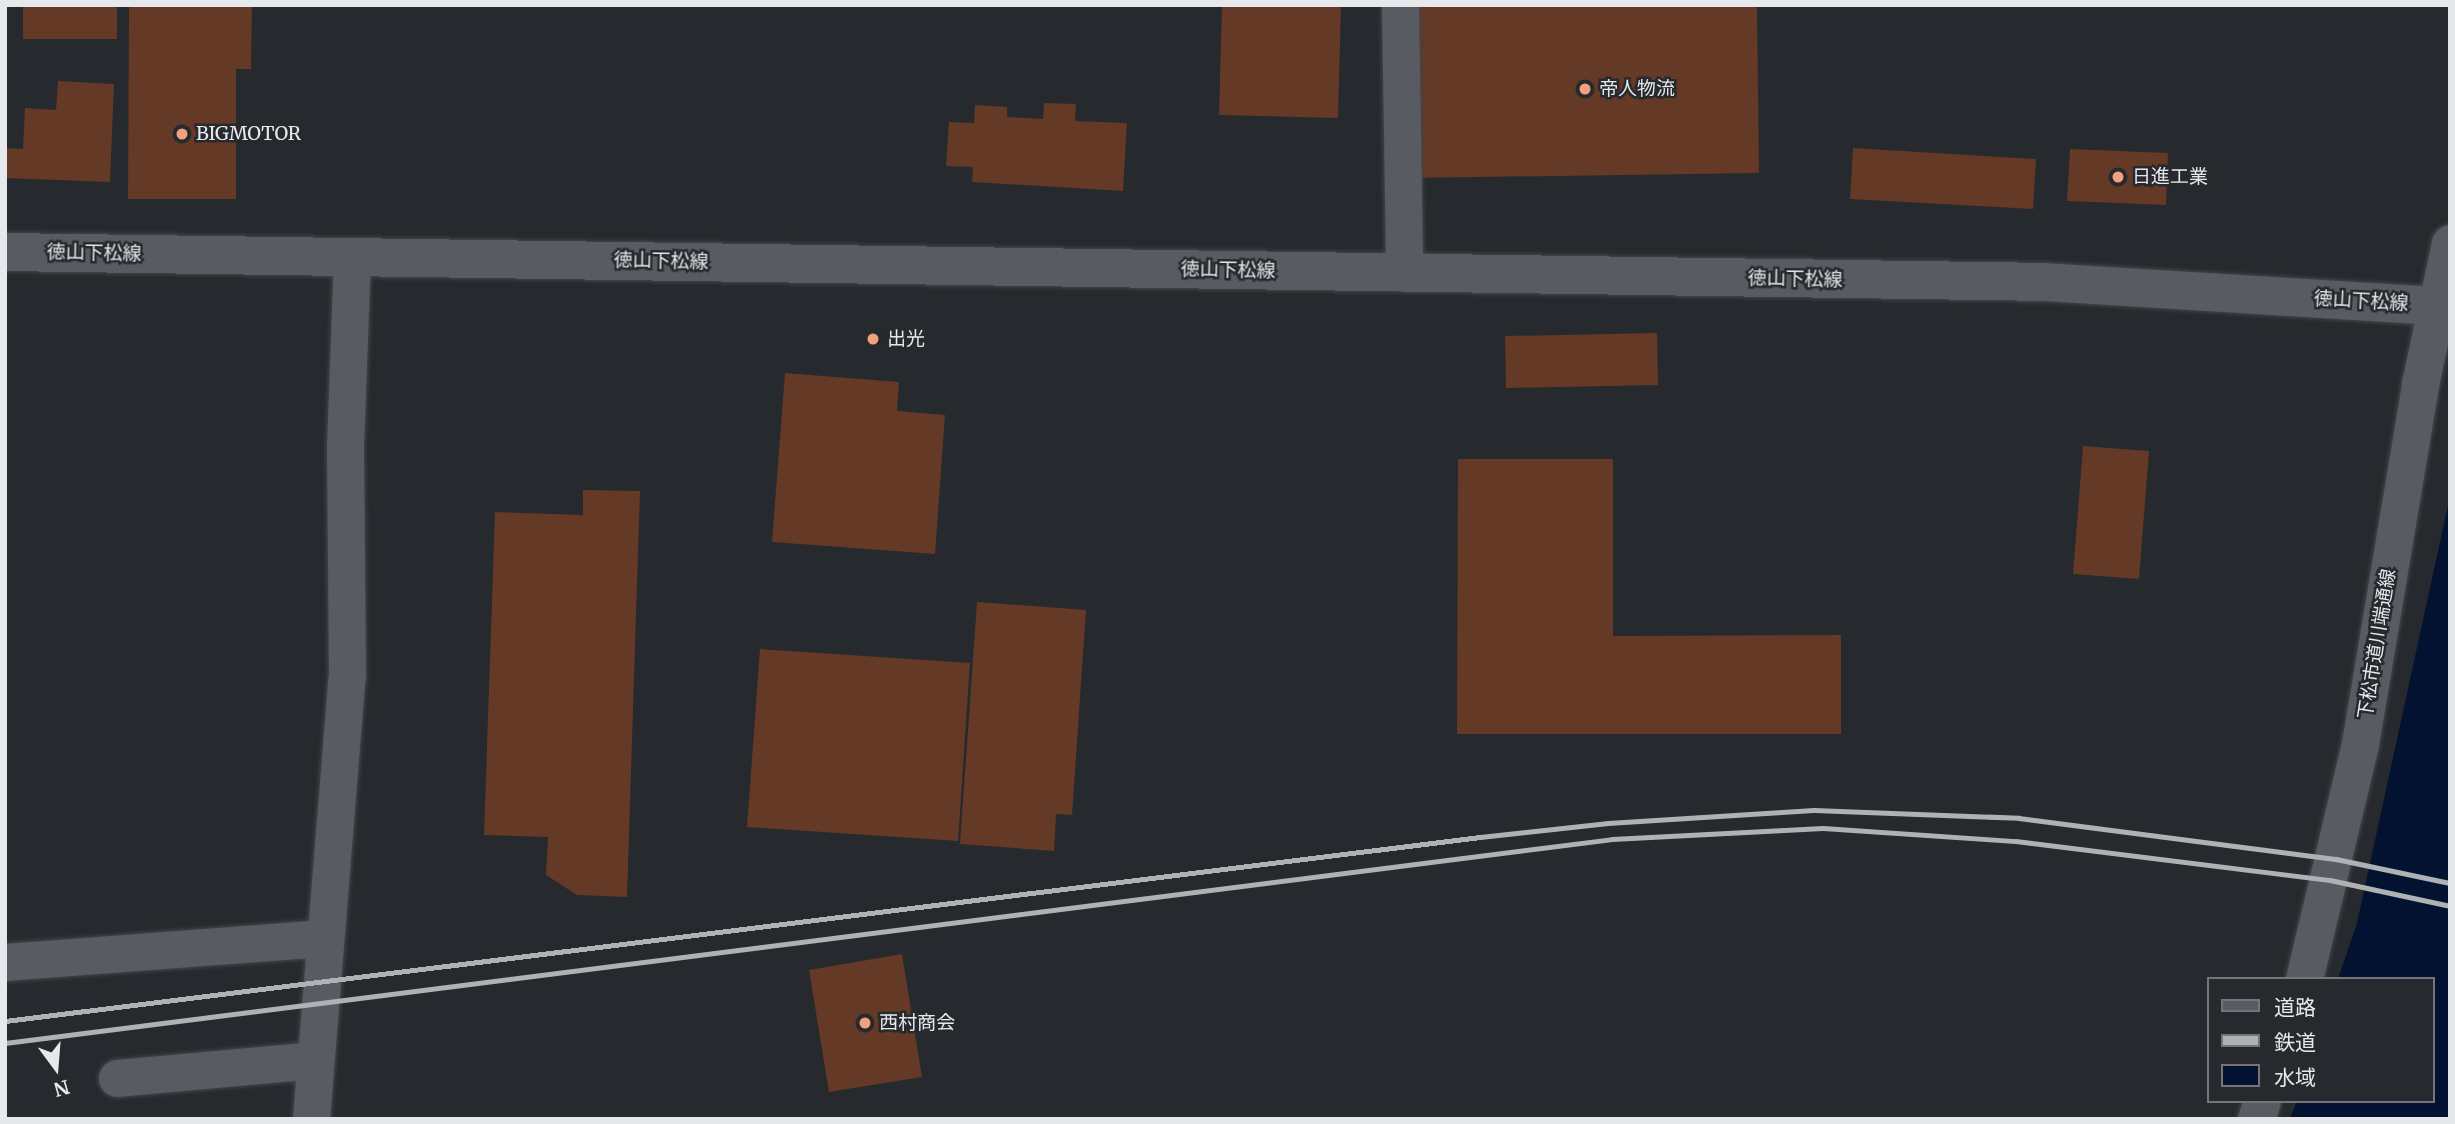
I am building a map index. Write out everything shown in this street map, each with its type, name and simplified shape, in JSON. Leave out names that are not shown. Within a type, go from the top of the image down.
[{"type":"main road","name":"徳山下松線","points":[[5,252],[2044,282],[2443,306]]},
{"type":"street","points":[[1400,5],[1404,273]]},
{"type":"street","name":"下松市道川端通線","points":[[2304,977],[2360,744],[2443,306],[2450,243]]},
{"type":"street","points":[[311,1119],[347,676],[345,447],[352,257]]},
{"type":"street","points":[[5,962],[324,938]]},
{"type":"street","points":[[117,1078],[314,1060]]},
{"type":"water","points":[[2450,496],[2450,1119],[2290,1119],[2296,1103],[2434,1103],[2434,977],[2339,977],[2357,923]]},
{"type":"building","points":[[23,5],[117,5],[117,39],[23,39]]},
{"type":"building","name":"BIGMOTOR","points":[[129,5],[252,5],[251,69],[236,69],[236,199],[128,199]]},
{"type":"building","points":[[1222,5],[1341,5],[1338,118],[1219,115]]},
{"type":"building","name":"帝人物流","points":[[1410,5],[1757,5],[1759,173],[1412,178]]},
{"type":"building","points":[[58,81],[114,84],[110,182],[5,178],[5,148],[23,149],[25,108],[56,110]]},
{"type":"building","points":[[1044,103],[1076,104],[1075,121],[1127,123],[1123,191],[972,182],[973,167],[946,166],[949,122],[974,123],[975,105],[1007,107],[1007,117],[1043,119]]},
{"type":"building","points":[[1853,148],[2036,159],[2033,209],[1850,199]]},
{"type":"building","name":"日進工業","points":[[2070,149],[2168,153],[2166,205],[2067,201]]},
{"type":"building","points":[[1657,333],[1658,385],[1506,388],[1505,336]]},
{"type":"building","points":[[785,373],[899,382],[897,411],[945,415],[935,554],[772,542]]},
{"type":"building","points":[[2083,446],[2149,451],[2139,579],[2073,574]]},
{"type":"building","points":[[1458,459],[1613,459],[1613,636],[1841,635],[1841,734],[1457,734]]},
{"type":"building","points":[[583,490],[640,491],[627,897],[577,895],[546,875],[548,837],[484,835],[495,512],[583,515]]},
{"type":"building","points":[[977,602],[1086,610],[1072,815],[1056,814],[1054,851],[960,844]]},
{"type":"building","points":[[760,649],[970,663],[958,841],[747,827]]},
{"type":"building","name":"西村商会","points":[[902,954],[922,1077],[829,1092],[809,970]]},
{"type":"railway","points":[[5,1021],[1480,837],[1608,823],[1814,810],[2019,818],[2336,859],[2450,883]]},
{"type":"railway","points":[[5,1043],[1612,839],[1823,828],[2016,841],[2330,880],[2450,906]]},
{"type":"place","name":"帝人物流","points":[[1585,89]]},
{"type":"place","name":"BIGMOTOR","points":[[182,134]]},
{"type":"place","name":"日進工業","points":[[2118,177]]},
{"type":"place","name":"出光","points":[[873,339]]},
{"type":"place","name":"西村商会","points":[[865,1023]]}]
